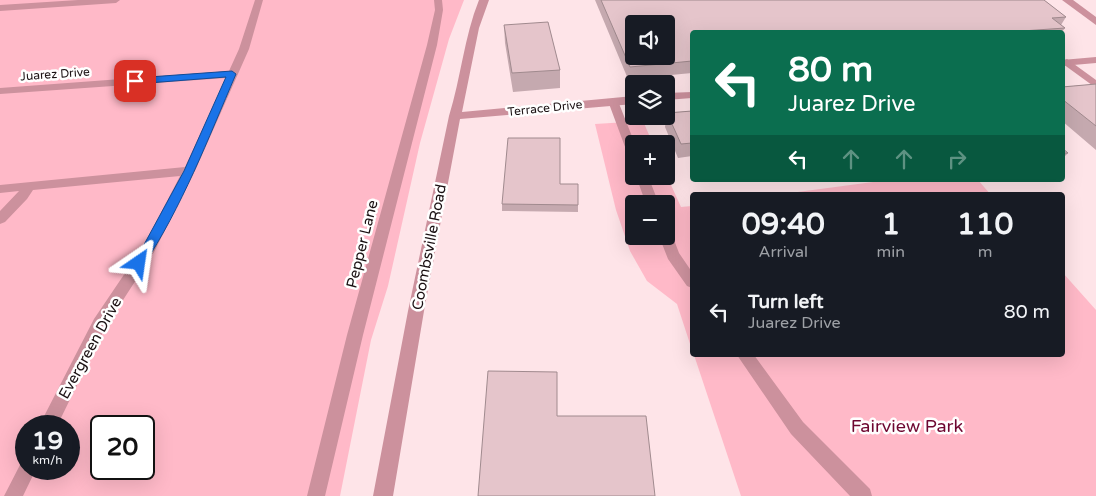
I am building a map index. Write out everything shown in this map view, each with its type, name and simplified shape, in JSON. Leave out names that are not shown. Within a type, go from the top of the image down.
[{"type":"street","name":"Coombsville Road","points":[[383,496],[412,330],[455,116],[461,101],[478,14],[484,0]]},
{"type":"street","points":[[1067,0],[1096,22]]},
{"type":"street","points":[[1065,63],[1096,60]]},
{"type":"street","points":[[675,96],[690,94]]},
{"type":"street","name":"Terrace Drive","points":[[455,116],[625,100]]},
{"type":"lane","points":[[0,8],[116,0]]},
{"type":"lane","name":"Evergreen Drive","points":[[54,415],[99,324],[149,248],[189,171],[249,34],[259,0]]},
{"type":"lane","name":"Pepper Lane","points":[[316,496],[357,326],[432,45],[439,10],[438,0]]},
{"type":"lane","points":[[1065,63],[1096,85]]},
{"type":"lane","name":"Juarez Drive","points":[[0,91],[232,74]]},
{"type":"lane","points":[[613,101],[626,135]]},
{"type":"lane","points":[[0,189],[189,171]]},
{"type":"lane","points":[[0,219],[23,196],[29,187]]},
{"type":"lane","points":[[669,245],[673,256],[690,279]]},
{"type":"lane","points":[[746,357],[797,428],[863,496]]},
{"type":"lane","points":[[13,496],[21,480]]},
{"type":"green space","points":[[0,0],[464,0],[449,39],[420,143],[388,286],[371,340],[340,496],[0,496]]},
{"type":"green space","points":[[625,122],[625,125],[645,125],[649,135],[625,135],[625,185],[671,185],[681,207],[690,206],[690,344],[677,304],[647,281],[628,245],[675,245],[675,195],[625,195],[625,236],[616,210],[595,124]]},
{"type":"green space","points":[[873,182],[980,182],[988,192],[798,192]]},
{"type":"green space","name":"Fairview Park","points":[[1065,275],[1096,310],[1096,496],[741,496],[695,357],[1065,357]]},
{"type":"building","points":[[601,0],[1044,0],[1066,17],[1052,18],[1065,28],[1036,30],[690,30],[690,61],[675,63],[675,15],[625,15],[625,55]]},
{"type":"building","points":[[548,22],[560,70],[512,73],[504,25]]},
{"type":"building","points":[[629,65],[651,65],[630,67]]},
{"type":"building","points":[[1096,84],[1096,126],[1065,101],[1065,87]]},
{"type":"building","points":[[690,111],[690,143],[681,144],[672,125],[675,125],[675,112]]},
{"type":"building","points":[[508,138],[560,138],[560,184],[578,184],[578,205],[502,204]]},
{"type":"building","points":[[488,371],[557,372],[557,416],[646,416],[655,496],[478,496]]},
{"type":"route","points":[[135,81],[232,74],[189,171],[149,248],[139,263]]}]
